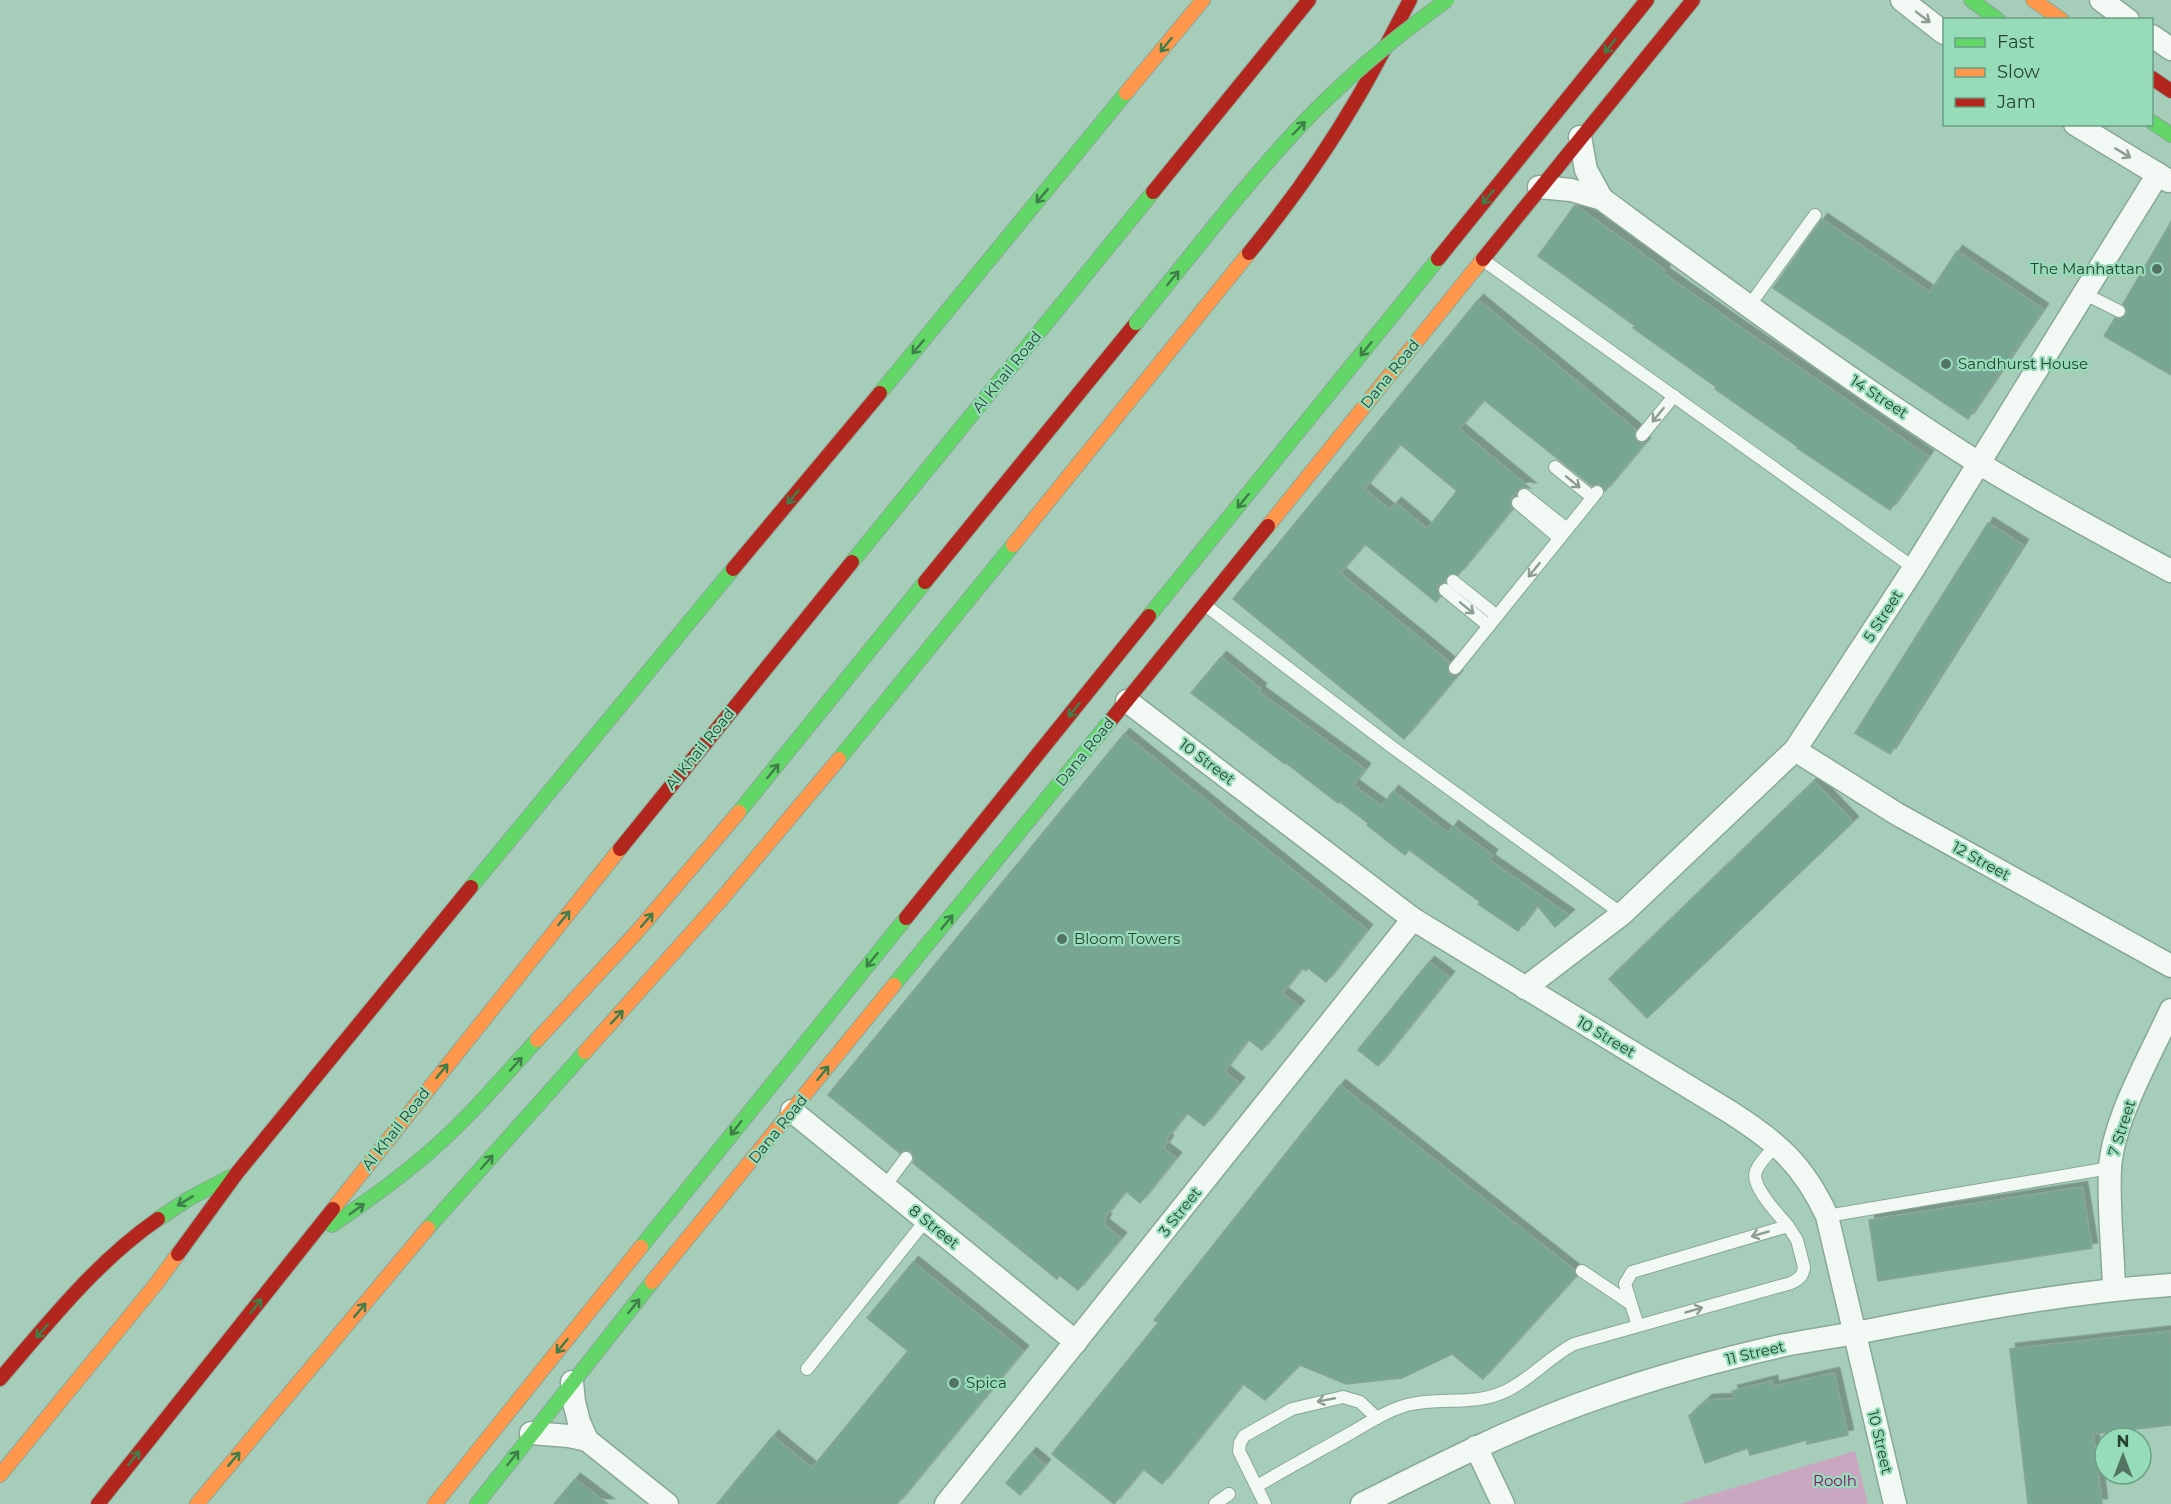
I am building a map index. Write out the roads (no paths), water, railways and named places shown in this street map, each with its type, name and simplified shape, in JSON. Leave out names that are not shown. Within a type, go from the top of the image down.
[{"type":"main road","points":[[0,1475],[156,1284],[237,1173],[651,667],[1203,0]]},
{"type":"main road","name":"Al Khail Road","points":[[98,1504],[697,752],[1309,0]]},
{"type":"main road","points":[[197,1504],[456,1197],[718,905],[787,823],[1257,243],[1343,124],[1391,39],[1410,0]]},
{"type":"main road","points":[[308,1240],[367,1202],[423,1158],[490,1093],[579,996],[744,806],[1261,169],[1299,128],[1380,52],[1447,0]]},
{"type":"main road","points":[[435,1504],[1647,0]]},
{"type":"main road","name":"Dana Road","points":[[477,1504],[572,1382],[1128,699],[1580,136],[1693,0]]},
{"type":"main road","points":[[1971,0],[1995,18]]},
{"type":"main road","points":[[2033,0],[2059,18]]},
{"type":"main road","points":[[2153,79],[2171,91]]},
{"type":"main road","points":[[2153,123],[2171,135]]},
{"type":"main road","points":[[1095,685],[1092,701],[1100,710],[1112,713],[1128,699],[1140,678],[1139,670],[1130,662],[1118,661],[1111,665]]},
{"type":"main road","points":[[757,1102],[754,1109],[760,1123],[767,1126],[775,1126],[791,1113],[798,1089],[787,1080],[773,1082]]},
{"type":"main road","points":[[0,1378],[83,1284],[129,1241],[181,1204],[237,1173]]},
{"type":"street","points":[[1902,0],[1943,32]]},
{"type":"street","points":[[2101,0],[2125,18]]},
{"type":"street","points":[[2153,37],[2171,49]]},
{"type":"street","points":[[2078,126],[2164,178]]},
{"type":"street","name":"14 Street","points":[[1580,136],[1586,170],[1602,199]]},
{"type":"street","name":"5 Street","points":[[1525,988],[1622,914],[1795,750],[1914,568],[2084,293],[2164,178]]},
{"type":"street","name":"14 Street","points":[[1539,188],[1571,190],[1602,199],[1845,374],[1978,462],[2076,520],[2171,571]]},
{"type":"street","name":"10 Street","points":[[1128,699],[1413,919],[1730,1112],[1777,1145],[1798,1165],[1815,1189],[1827,1216],[1895,1504]]},
{"type":"street","name":"12 Street","points":[[1795,750],[1897,814],[2171,966]]},
{"type":"street","name":"3 Street","points":[[946,1504],[1413,919]]},
{"type":"street","name":"7 Street","points":[[2115,1289],[2110,1168],[2125,1112],[2171,1010]]},
{"type":"street","name":"8 Street","points":[[791,1113],[885,1186],[1076,1342]]},
{"type":"street","name":"11 Street","points":[[1362,1504],[1476,1447],[1556,1413],[1659,1377],[1777,1347],[1976,1309],[2115,1289],[2171,1285]]},
{"type":"street","points":[[572,1382],[579,1422],[587,1440]]},
{"type":"street","points":[[531,1433],[587,1440],[667,1504]]},
{"type":"street","points":[[1476,1447],[1503,1504]]},
{"type":"lane","points":[[1749,306],[1815,215]]},
{"type":"lane","points":[[1482,259],[1914,568]]},
{"type":"lane","points":[[2084,293],[2119,311]]},
{"type":"lane","points":[[1642,435],[1674,396]]},
{"type":"lane","points":[[1455,668],[1594,495],[1555,467]]},
{"type":"lane","points":[[1521,499],[1563,534]]},
{"type":"lane","points":[[1449,586],[1493,621]]},
{"type":"lane","points":[[1204,604],[1392,747],[1622,914]]},
{"type":"lane","points":[[1392,747],[1401,736]]},
{"type":"lane","points":[[1257,1485],[1377,1418],[1408,1405],[1425,1402],[1463,1402],[1495,1395],[1524,1381],[1551,1358],[1574,1344],[1796,1280],[1804,1267],[1797,1240],[1759,1189],[1755,1178],[1759,1166],[1777,1145]]},
{"type":"lane","points":[[885,1186],[906,1158]]},
{"type":"lane","points":[[1827,1216],[2110,1168]]},
{"type":"lane","points":[[807,1369],[926,1220]]},
{"type":"lane","points":[[1638,1326],[1625,1284],[1632,1272],[1788,1226]]},
{"type":"lane","points":[[1582,1271],[1631,1304]]},
{"type":"lane","points":[[1266,1504],[1239,1451],[1244,1436],[1283,1413],[1302,1406],[1343,1397],[1360,1402],[1377,1418]]},
{"type":"lane","points":[[1215,1504],[1229,1494]]},
{"type":"place","name":"The Manhattan","points":[[2157,269]]},
{"type":"place","name":"Sandhurst House","points":[[1946,364]]},
{"type":"place","name":"Bloom Towers","points":[[1062,939]]},
{"type":"place","name":"Spica","points":[[954,1383]]},
{"type":"park label","name":"Roolh","points":[[1835,1481]]}]
